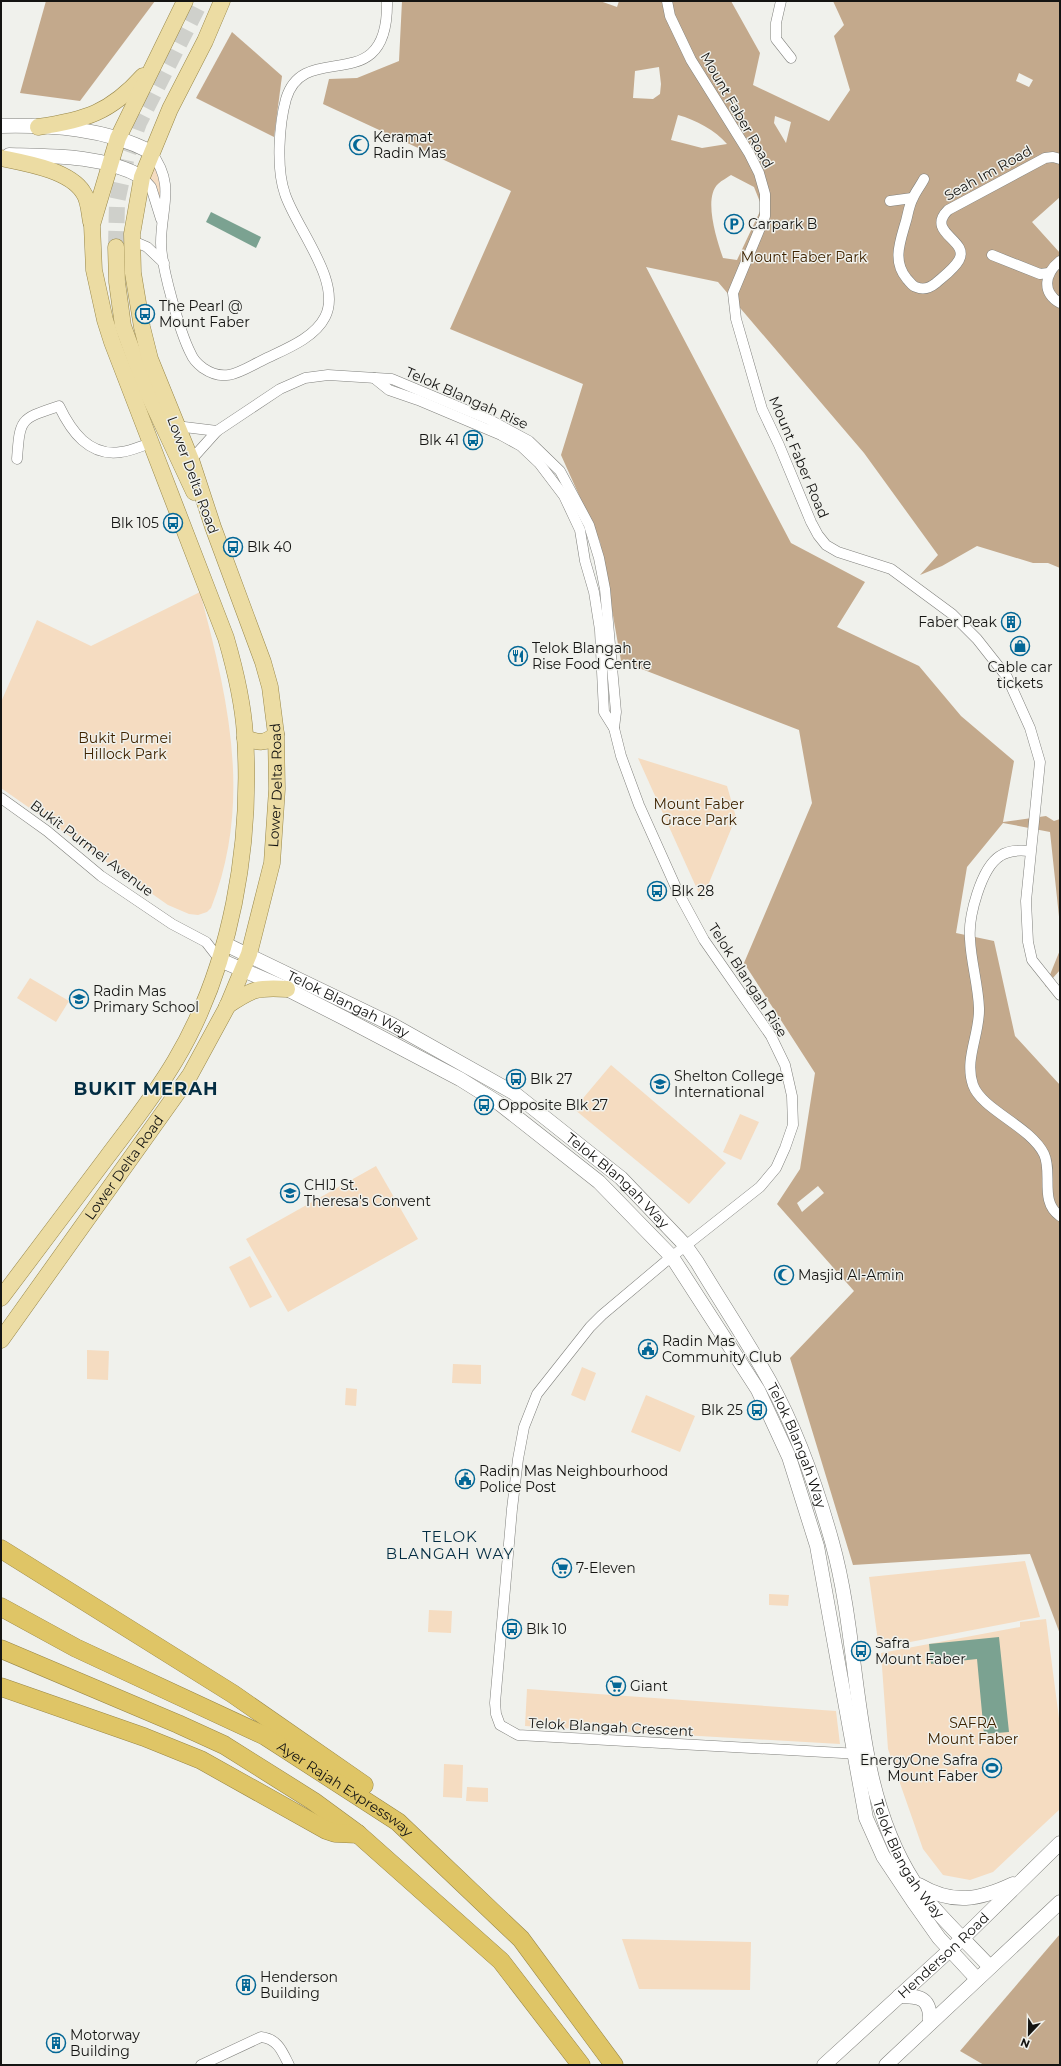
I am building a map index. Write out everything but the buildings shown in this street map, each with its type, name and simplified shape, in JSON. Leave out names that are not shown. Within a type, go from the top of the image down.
[{"type":"highway","points":[[1,1548],[273,1720],[365,1786],[390,1811],[398,1822]]},
{"type":"highway","name":"Ayer Rajah Expressway","points":[[1,1607],[76,1648],[265,1736],[398,1822],[521,1939],[614,2065]]},
{"type":"highway","name":"Ayer Rajah Expressway","points":[[1,1649],[20,1659],[178,1724],[224,1745],[313,1801],[358,1834],[501,1961],[581,2065]]},
{"type":"highway","points":[[1,1687],[144,1737],[201,1760],[326,1830],[335,1833],[358,1834]]},
{"type":"main road","name":"Lower Delta Road","points":[[1,1298],[141,1113],[171,1068],[199,1016],[225,944],[244,830],[247,777],[245,738],[235,672],[226,638],[122,371],[105,320],[94,270],[92,225],[109,164],[118,138],[184,1]]},
{"type":"main road","name":"Lower Delta Road","points":[[1,1340],[190,1075],[227,1007],[249,954],[272,863],[277,789],[276,734],[270,687],[263,662],[213,527],[191,460],[150,359],[142,327],[133,273],[133,241],[142,177],[151,152],[176,96],[205,41],[222,1]]},
{"type":"main road","points":[[38,127],[71,122],[102,111],[130,90],[153,65]]},
{"type":"main road","points":[[1,126],[38,127],[93,132],[118,138],[151,152]]},
{"type":"main road","points":[[1,155],[66,157],[109,164],[142,177]]},
{"type":"main road","points":[[1,158],[48,170],[75,183],[86,196],[92,225]]},
{"type":"main road","points":[[116,247],[117,282],[123,326],[136,363],[182,471],[213,527]]},
{"type":"main road","points":[[245,738],[263,743],[270,741],[276,734]]},
{"type":"main road","name":"Telok Blangah Way","points":[[225,944],[249,954],[393,1025],[514,1093],[621,1178],[685,1245],[771,1383],[802,1452],[832,1543],[850,1636],[868,1754],[878,1803],[898,1850],[914,1882],[990,1967]]},
{"type":"main road","name":"Telok Blangah Way","points":[[220,960],[242,971],[286,989],[420,1057],[500,1104],[599,1182],[672,1257],[758,1390],[790,1457],[817,1546],[853,1754],[866,1818],[883,1856],[914,1904],[949,1950],[977,1979]]},
{"type":"main road","points":[[227,1007],[254,990],[265,988],[286,989]]},
{"type":"main road","name":"Henderson Road","points":[[824,2065],[963,1938],[1060,1843]]},
{"type":"main road","points":[[914,1882],[945,1897],[966,1899],[988,1895],[1022,1879]]},
{"type":"main road","points":[[886,2065],[1060,1902]]},
{"type":"main road","points":[[899,1996],[916,1996],[928,2003],[931,2011],[930,2023]]},
{"type":"street","points":[[151,152],[162,170],[166,182],[167,201],[162,221],[161,246],[164,263],[185,342],[192,356],[202,367],[214,374],[224,376],[236,373],[314,331],[324,319],[329,308],[330,297],[322,270],[284,192],[281,173],[281,126],[284,111],[291,85],[302,75],[312,70],[350,65],[370,55],[378,48],[385,31],[387,1]]},
{"type":"street","name":"Mount Faber Road","points":[[667,1],[670,16],[691,60],[760,173],[765,194],[764,216],[733,294],[736,319],[762,409],[779,445],[811,522],[818,535],[826,545],[838,552],[891,569],[952,614],[977,639],[1007,677],[1030,728],[1040,762],[1026,902],[1031,954],[1032,960],[1060,995]]},
{"type":"street","points":[[781,1],[776,24],[776,40],[791,58]]},
{"type":"street","name":"Seah Im Road","points":[[924,179],[912,198],[899,245],[898,264],[902,273],[912,285],[917,288],[928,288],[951,270],[960,259],[961,254],[958,244],[944,232],[942,227],[943,218],[948,210],[1045,158],[1052,157],[1060,159]]},
{"type":"street","points":[[142,177],[151,187],[162,221]]},
{"type":"street","points":[[890,200],[912,198]]},
{"type":"street","points":[[133,241],[147,247],[164,263]]},
{"type":"street","points":[[992,255],[1040,274],[1049,273]]},
{"type":"street","points":[[1060,261],[1049,273],[1048,287],[1051,295],[1060,303]]},
{"type":"street","name":"Telok Blangah Rise","points":[[191,460],[217,431],[280,389],[305,378],[328,375],[392,379],[490,420],[529,441],[560,471],[589,525],[599,558],[605,589],[616,712],[614,728]]},
{"type":"street","name":"Telok Blangah Rise","points":[[374,378],[389,390],[501,434],[525,450],[554,480],[564,496],[580,530],[585,561],[594,592],[598,618],[604,712],[614,728],[621,756],[639,805],[678,892],[704,940],[771,1036],[785,1065],[792,1096],[793,1125],[776,1168],[760,1187],[685,1245],[672,1257]]},
{"type":"street","points":[[17,459],[18,434],[23,422],[34,414],[59,406],[76,435],[97,449],[121,452],[151,443]]},
{"type":"street","points":[[176,426],[217,431]]},
{"type":"street","points":[[585,561],[599,558]]},
{"type":"street","name":"Bukit Purmei Avenue","points":[[1,798],[47,831],[101,876],[172,924],[208,944],[220,960]]},
{"type":"street","points":[[1030,851],[1014,851],[1000,856],[989,868],[980,886],[971,919],[970,938],[979,1009],[969,1069],[974,1086],[985,1101],[1017,1124],[1044,1155],[1047,1164],[1050,1204],[1060,1216]]},
{"type":"street","name":"Bukit Purmei Avenue","points":[[208,944],[225,944]]},
{"type":"street","name":"Telok Blangah Crescent","points":[[672,1257],[615,1303],[590,1328],[537,1394],[524,1427],[512,1509],[495,1703],[496,1714],[500,1725],[518,1735],[868,1754]]},
{"type":"street","points":[[201,2065],[261,2037],[270,2038],[279,2045],[289,2065]]},
{"type":"green space","points":[[46,1],[155,1],[80,101],[20,93]]},
{"type":"green space","name":"Mount Faber Park","points":[[402,1],[600,1],[617,7],[619,1],[731,1],[760,53],[753,85],[829,121],[850,90],[834,36],[844,25],[833,1],[1060,1],[1060,197],[1032,222],[1060,253],[1060,568],[1048,563],[1033,563],[977,546],[942,566],[920,575],[938,555],[864,453],[718,282],[646,267],[791,543],[865,582],[837,627],[919,666],[961,716],[1014,761],[1003,822],[1046,816],[1054,821],[1060,819],[1060,926],[1050,832],[1003,823],[967,867],[956,933],[994,941],[1015,1036],[1060,1085],[1060,1634],[1030,1554],[853,1565],[790,1358],[854,1291],[777,1204],[800,1169],[815,1073],[744,963],[812,803],[799,730],[621,661],[600,542],[561,455],[583,384],[450,329],[511,191],[323,104],[329,79],[357,78],[399,61]],"holes":[[[659,67],[661,84],[660,94],[653,99],[633,98],[635,71]],[[1019,73],[1033,80],[1029,87],[1016,81]],[[678,115],[705,126],[717,134],[727,144],[702,148],[671,140]],[[775,116],[791,122],[786,143],[774,123]],[[731,175],[754,187],[762,207],[737,260],[723,258],[715,231],[711,209],[712,199],[714,191],[721,181]],[[818,1186],[824,1193],[802,1212],[797,1203]]]},
{"type":"green space","points":[[232,32],[282,76],[274,137],[196,98]]},
{"type":"green space","points":[[151,152],[162,170],[162,221],[150,185]]},
{"type":"green space","name":"Bukit Purmei Hillock Park","points":[[200,592],[227,710],[232,750],[233,789],[231,828],[224,868],[211,908],[207,912],[198,915],[189,914],[168,905],[1,788],[1,702],[37,620],[91,646]]},
{"type":"green space","name":"Mount Faber Grace Park","points":[[638,758],[727,786],[736,817],[702,900]]},
{"type":"green space","points":[[1060,950],[1060,970],[1045,987]]},
{"type":"green space","points":[[30,978],[69,1001],[56,1022],[17,998]]},
{"type":"green space","points":[[611,1065],[726,1163],[689,1204],[574,1109]]},
{"type":"green space","points":[[740,1114],[759,1122],[741,1160],[723,1152]]},
{"type":"green space","points":[[376,1166],[418,1239],[288,1312],[246,1239]]},
{"type":"green space","points":[[250,1256],[272,1297],[250,1308],[229,1267]]},
{"type":"green space","points":[[87,1350],[109,1351],[108,1380],[87,1379]]},
{"type":"green space","points":[[453,1364],[481,1365],[481,1384],[452,1383]]},
{"type":"green space","points":[[582,1367],[596,1373],[585,1401],[571,1395]]},
{"type":"green space","points":[[346,1388],[357,1389],[356,1406],[345,1405]]},
{"type":"green space","points":[[646,1395],[695,1416],[680,1452],[631,1432]]},
{"type":"green space","points":[[1025,1561],[1040,1617],[879,1648],[869,1577]]},
{"type":"green space","points":[[769,1594],[789,1595],[788,1606],[769,1605]]},
{"type":"green space","points":[[429,1610],[452,1611],[451,1633],[428,1632]]},
{"type":"green space","name":"SAFRA Mount Faber","points":[[1046,1619],[1060,1726],[1060,1809],[993,1872],[970,1880],[943,1875],[923,1849],[888,1749],[881,1653],[1020,1627],[1020,1622]]},
{"type":"green space","points":[[527,1689],[836,1711],[840,1744],[525,1726]]},
{"type":"green space","points":[[444,1764],[463,1765],[462,1798],[443,1797]]},
{"type":"green space","points":[[467,1787],[488,1788],[488,1802],[466,1801]]},
{"type":"green space","points":[[1060,1934],[1060,2065],[984,2065],[960,2051]]},
{"type":"green space","points":[[622,1939],[751,1942],[750,1990],[639,1989]]},
{"type":"shaded area","points":[[211,212],[261,237],[256,248],[206,222]]},
{"type":"shaded area","points":[[999,1637],[1009,1732],[984,1734],[977,1659],[931,1664],[929,1644]]},
{"type":"tunnel","points":[[116,247],[117,202],[127,156],[139,123],[201,1]]},
{"type":"place","name":"Keramat Radin Mas","points":[[359,145]]},
{"type":"place","name":"Carpark B","points":[[734,224]]},
{"type":"place","name":"The Pearl @ Mount Faber","points":[[145,314]]},
{"type":"place","name":"Blk 41","points":[[473,440]]},
{"type":"place","name":"Blk 105","points":[[173,523]]},
{"type":"place","name":"Blk 40","points":[[233,547]]},
{"type":"place","name":"Faber Peak","points":[[1011,622]]},
{"type":"place","name":"Cable car tickets","points":[[1020,646]]},
{"type":"place","name":"Telok Blangah Rise Food Centre","points":[[518,656]]},
{"type":"place","name":"Blk 28","points":[[657,891]]},
{"type":"place","name":"Radin Mas Primary School","points":[[79,999]]},
{"type":"place","name":"Blk 27","points":[[516,1079]]},
{"type":"place","name":"Shelton College International","points":[[660,1084]]},
{"type":"place","name":"Opposite Blk 27","points":[[484,1105]]},
{"type":"place","name":"CHIJ St. Theresa's Convent","points":[[290,1193]]},
{"type":"place","name":"Masjid Al-Amin","points":[[784,1275]]},
{"type":"place","name":"Radin Mas Community Club","points":[[648,1349]]},
{"type":"place","name":"Blk 25","points":[[757,1410]]},
{"type":"place","name":"Radin Mas Neighbourhood Police Post","points":[[465,1479]]},
{"type":"place","name":"7-Eleven","points":[[562,1568]]},
{"type":"place","name":"Blk 10","points":[[512,1629]]},
{"type":"place","name":"Safra Mount Faber","points":[[861,1651]]},
{"type":"place","name":"Giant","points":[[616,1686]]},
{"type":"place","name":"EnergyOne Safra Mount Faber","points":[[992,1768]]},
{"type":"place","name":"Henderson Building","points":[[246,1985]]},
{"type":"place","name":"Motorway Building","points":[[56,2043]]},
{"type":"district","name":"BUKIT MERAH","points":[[146,1089]]},
{"type":"district","name":"TELOK BLANGAH WAY","points":[[450,1546]]}]
